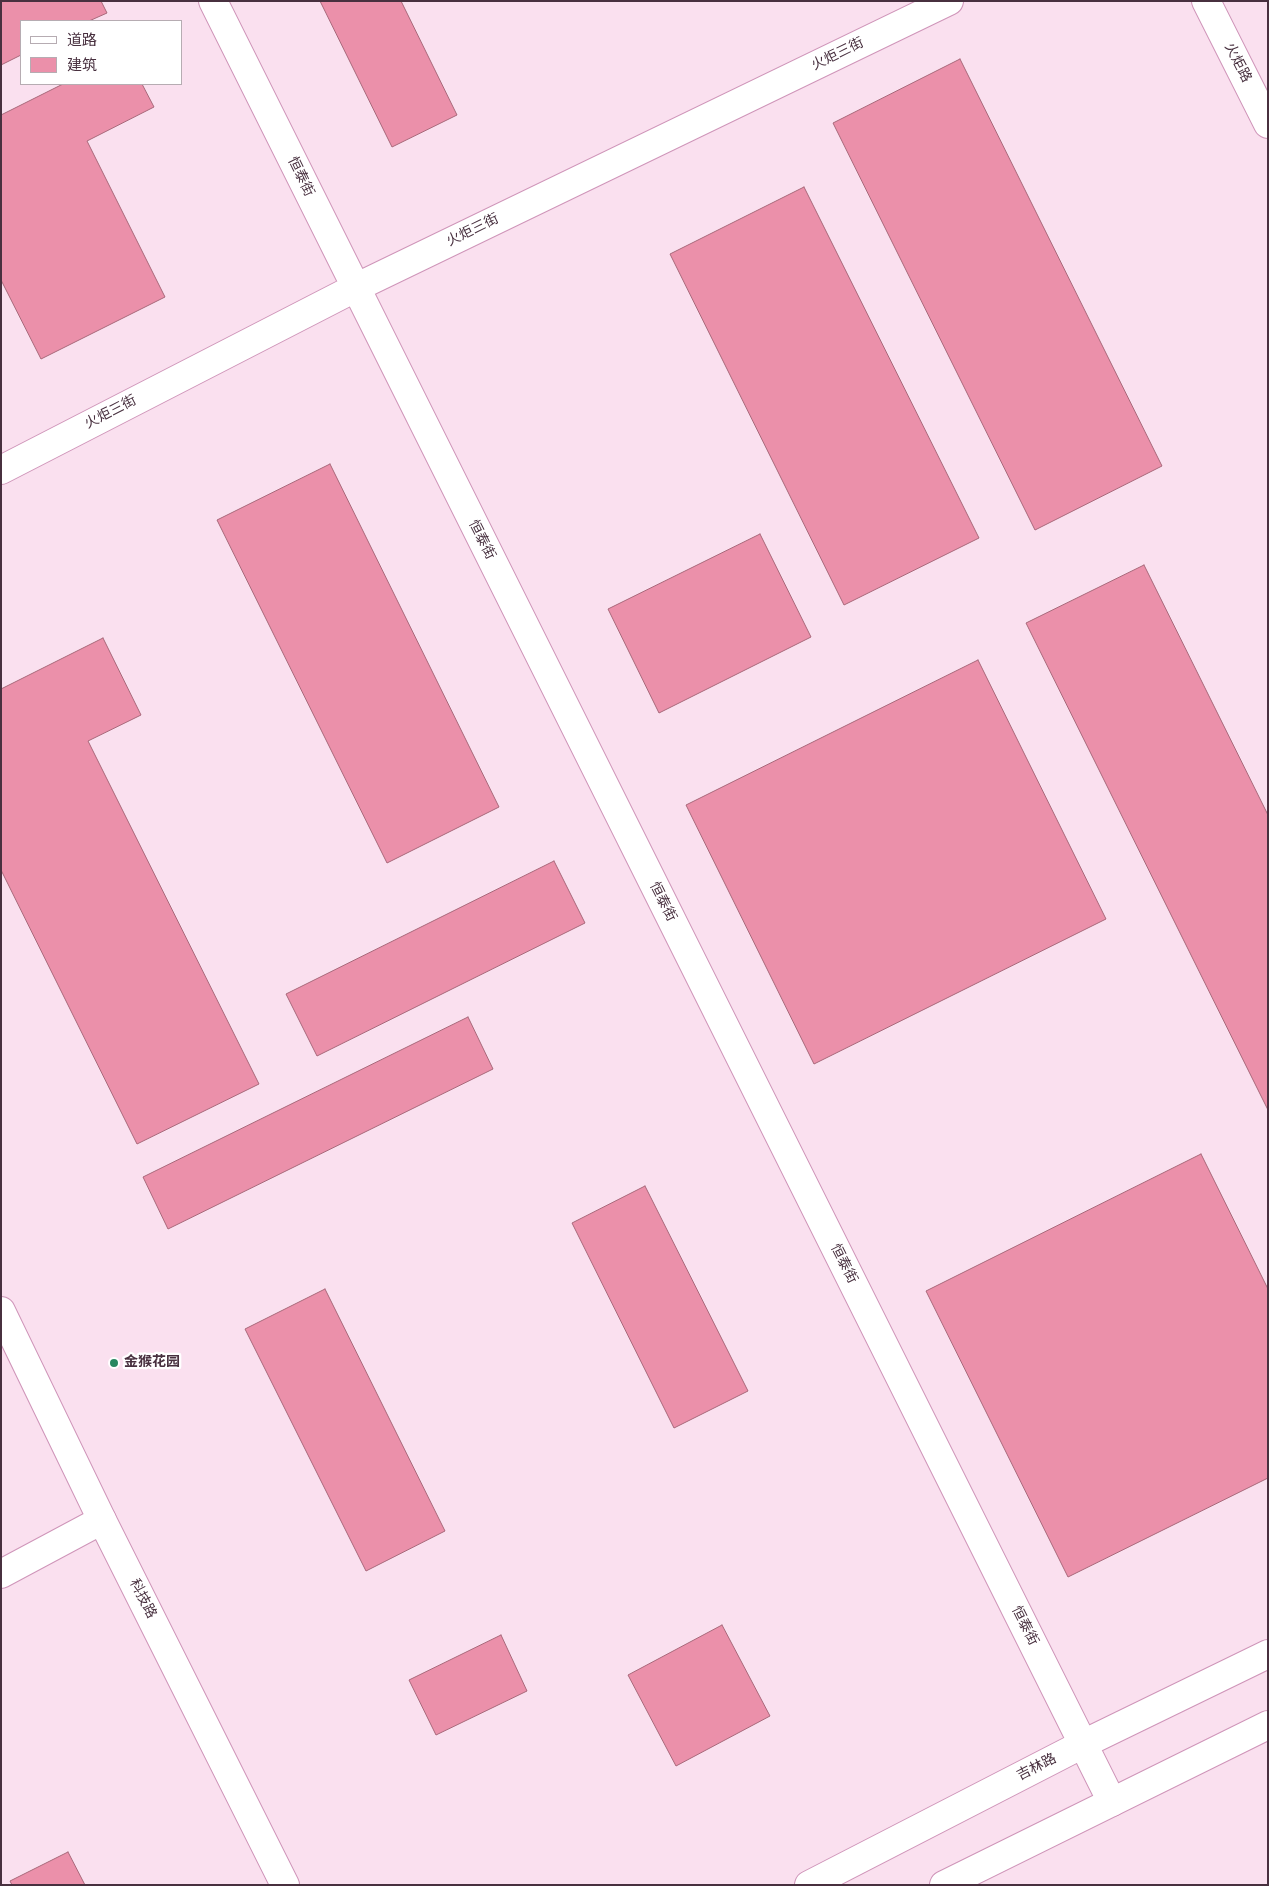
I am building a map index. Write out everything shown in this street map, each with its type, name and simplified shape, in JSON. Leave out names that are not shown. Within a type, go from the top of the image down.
[{"type":"street","name":"恒泰街","points":[[213,1],[1112,1802]]},
{"type":"street","name":"火炬三街","points":[[1,470],[355,288],[949,1]]},
{"type":"street","name":"火炬路","points":[[1206,1],[1268,124]]},
{"type":"street","name":"科技路","points":[[1,1311],[102,1520],[285,1885]]},
{"type":"street","points":[[1,1574],[102,1520]]},
{"type":"street","name":"吉林路","points":[[809,1885],[1083,1744],[1268,1654]]},
{"type":"street","points":[[944,1885],[976,1878],[1112,1802],[1268,1725]]},
{"type":"building","points":[[1,1],[101,1],[107,13],[91,20],[20,20],[20,56],[1,65]]},
{"type":"building","points":[[320,1],[401,1],[457,115],[392,147]]},
{"type":"building","points":[[960,59],[1162,466],[1035,530],[833,123]]},
{"type":"building","points":[[61,85],[143,85],[154,107],[87,141],[165,297],[41,359],[1,280],[1,115]]},
{"type":"building","points":[[804,187],[979,538],[844,605],[670,254]]},
{"type":"building","points":[[330,464],[499,807],[387,863],[217,520]]},
{"type":"building","points":[[760,534],[811,637],[659,713],[608,609]]},
{"type":"building","points":[[1144,565],[1268,815],[1268,1110],[1026,623]]},
{"type":"building","points":[[103,638],[141,715],[88,741],[259,1084],[137,1144],[1,870],[1,689]]},
{"type":"building","points":[[978,660],[1106,919],[814,1064],[686,805]]},
{"type":"building","points":[[554,861],[585,923],[317,1056],[286,994]]},
{"type":"building","points":[[468,1017],[493,1069],[168,1229],[143,1177]]},
{"type":"building","points":[[1201,1154],[1268,1289],[1268,1478],[1068,1577],[926,1291]]},
{"type":"building","points":[[645,1186],[748,1391],[674,1428],[572,1223]]},
{"type":"building","points":[[325,1289],[445,1531],[366,1571],[245,1329]]},
{"type":"building","points":[[722,1625],[770,1716],[676,1766],[628,1675]]},
{"type":"building","points":[[501,1635],[527,1691],[436,1735],[409,1680]]},
{"type":"building","points":[[68,1852],[85,1885],[12,1885],[10,1881]]},
{"type":"place","name":"金猴花园","points":[[114,1363]]}]
